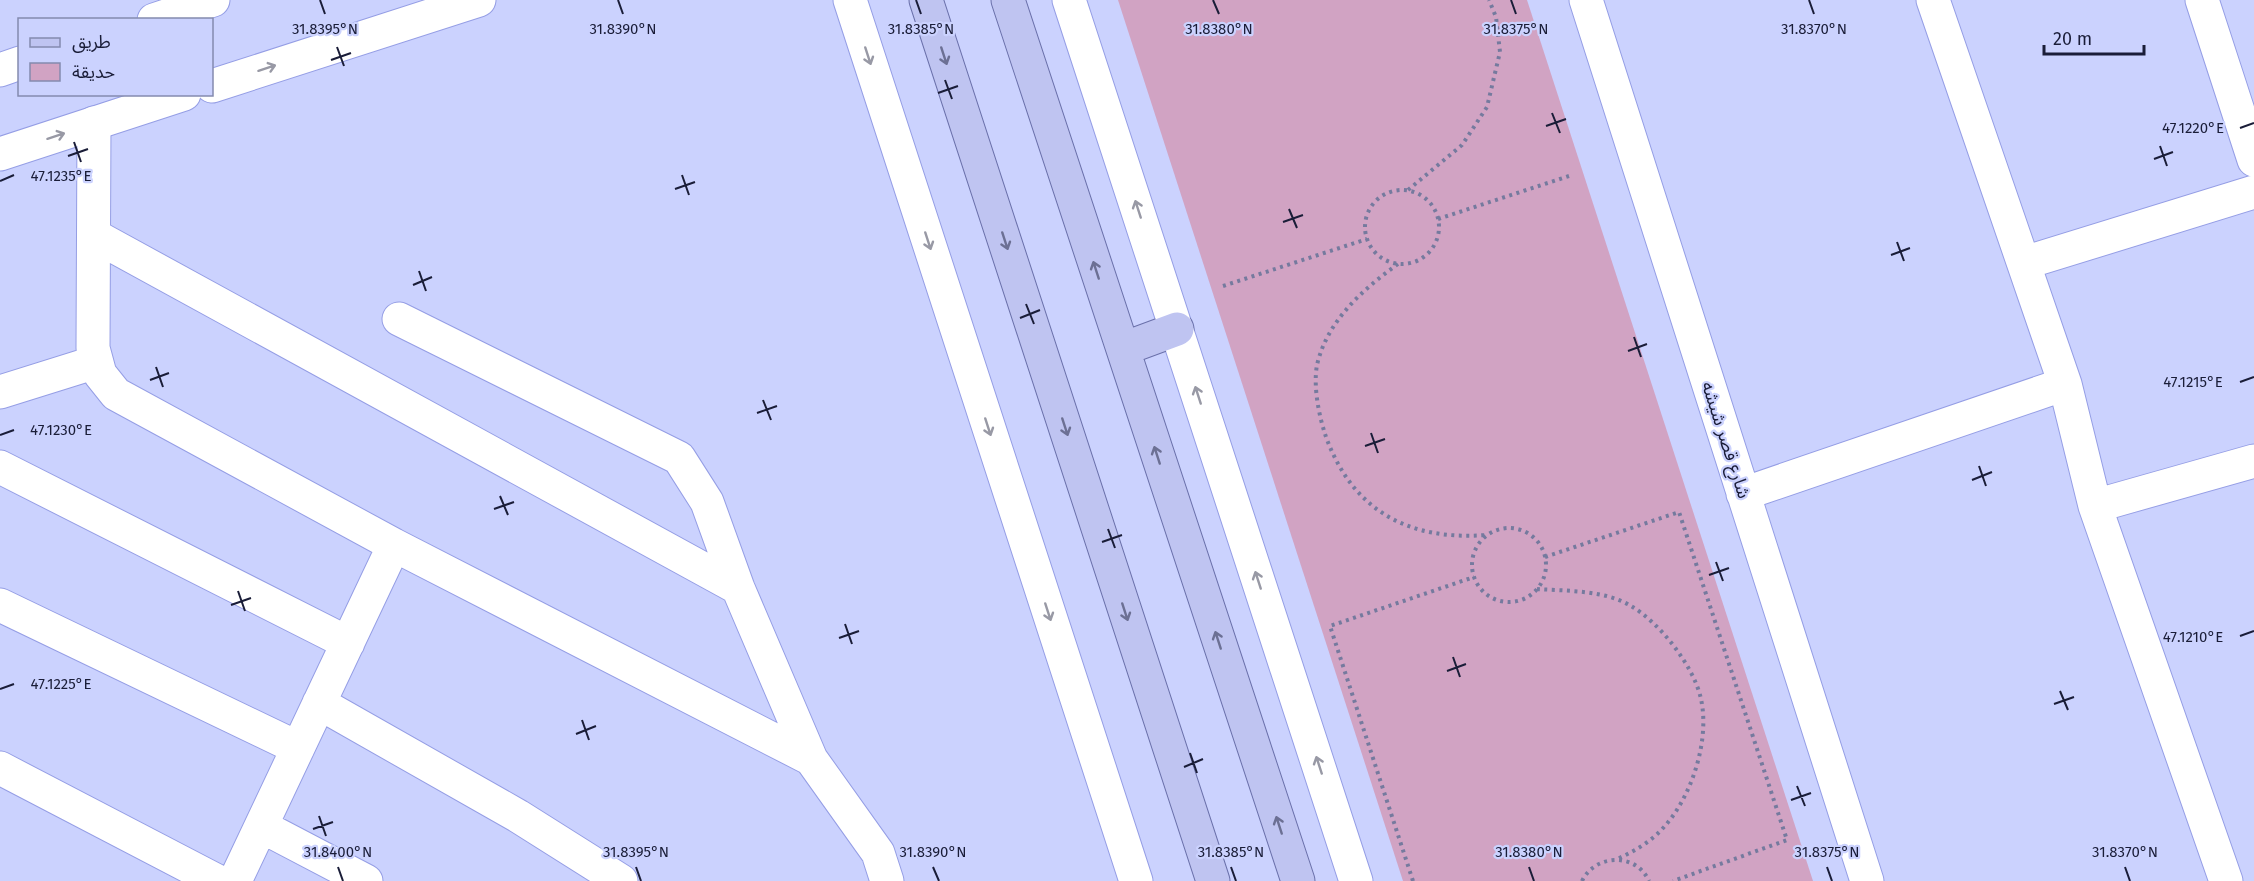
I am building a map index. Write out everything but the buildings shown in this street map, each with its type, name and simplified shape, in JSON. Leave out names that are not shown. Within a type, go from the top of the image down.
[{"type":"main road","points":[[926,0],[1213,881]]},
{"type":"main road","points":[[1008,0],[1298,881]]},
{"type":"main road","points":[[1123,349],[1177,329]]},
{"type":"street","points":[[160,18],[213,0]]},
{"type":"street","points":[[213,86],[479,0]]},
{"type":"street","points":[[850,0],[1136,881]]},
{"type":"street","points":[[1069,0],[1356,881]]},
{"type":"street","name":"شارع قصر شيشه","points":[[1586,0],[1867,881]]},
{"type":"street","points":[[1933,0],[2065,384],[2095,507],[2226,881]]},
{"type":"street","points":[[2202,0],[2254,160]]},
{"type":"street","points":[[0,70],[18,64]]},
{"type":"street","points":[[0,154],[178,96]]},
{"type":"street","points":[[94,123],[93,348],[100,374],[116,394],[394,545],[812,759]]},
{"type":"street","points":[[2024,263],[2254,192]]},
{"type":"street","points":[[95,236],[738,588]]},
{"type":"street","points":[[399,319],[679,458],[707,502],[738,588],[812,759],[878,853],[887,881]]},
{"type":"street","points":[[0,392],[96,362]]},
{"type":"street","points":[[1743,494],[2065,384]]},
{"type":"street","points":[[2095,507],[2254,461]]},
{"type":"street","points":[[0,467],[348,643]]},
{"type":"street","points":[[235,881],[394,545]]},
{"type":"street","points":[[0,605],[298,748]]},
{"type":"street","points":[[319,703],[518,816],[621,881]]},
{"type":"street","points":[[0,768],[217,881]]},
{"type":"street","points":[[261,826],[366,881]]},
{"type":"path","points":[[1407,190],[1462,145],[1487,107],[1500,52],[1496,17],[1489,0]]},
{"type":"path","points":[[1438,219],[1569,176]]},
{"type":"path","points":[[1398,264],[1381,258],[1367,239],[1365,228],[1372,206],[1390,192],[1407,190],[1425,197],[1434,207],[1439,231],[1436,244],[1428,254],[1417,261],[1398,264],[1379,278],[1341,315],[1327,340],[1317,366],[1319,418],[1329,445],[1354,490],[1389,518],[1422,531],[1468,536],[1486,535],[1509,527],[1532,535],[1540,544],[1545,557],[1546,570],[1537,589],[1524,599],[1511,602],[1498,601],[1479,587],[1474,577],[1473,554],[1486,535]]},
{"type":"path","points":[[1223,286],[1367,239]]},
{"type":"path","points":[[1545,557],[1679,512],[1787,840],[1673,881]]},
{"type":"path","points":[[1413,881],[1330,626],[1474,577]]},
{"type":"path","points":[[1537,589],[1607,596],[1630,605],[1653,622],[1667,638],[1688,668],[1701,699],[1700,746],[1688,790],[1663,829],[1635,851],[1615,860],[1603,861],[1593,867],[1582,881]]},
{"type":"path","points":[[1615,860],[1638,867],[1649,881]]},
{"type":"green space","points":[[1118,0],[1527,0],[1813,881],[1403,881]]}]
